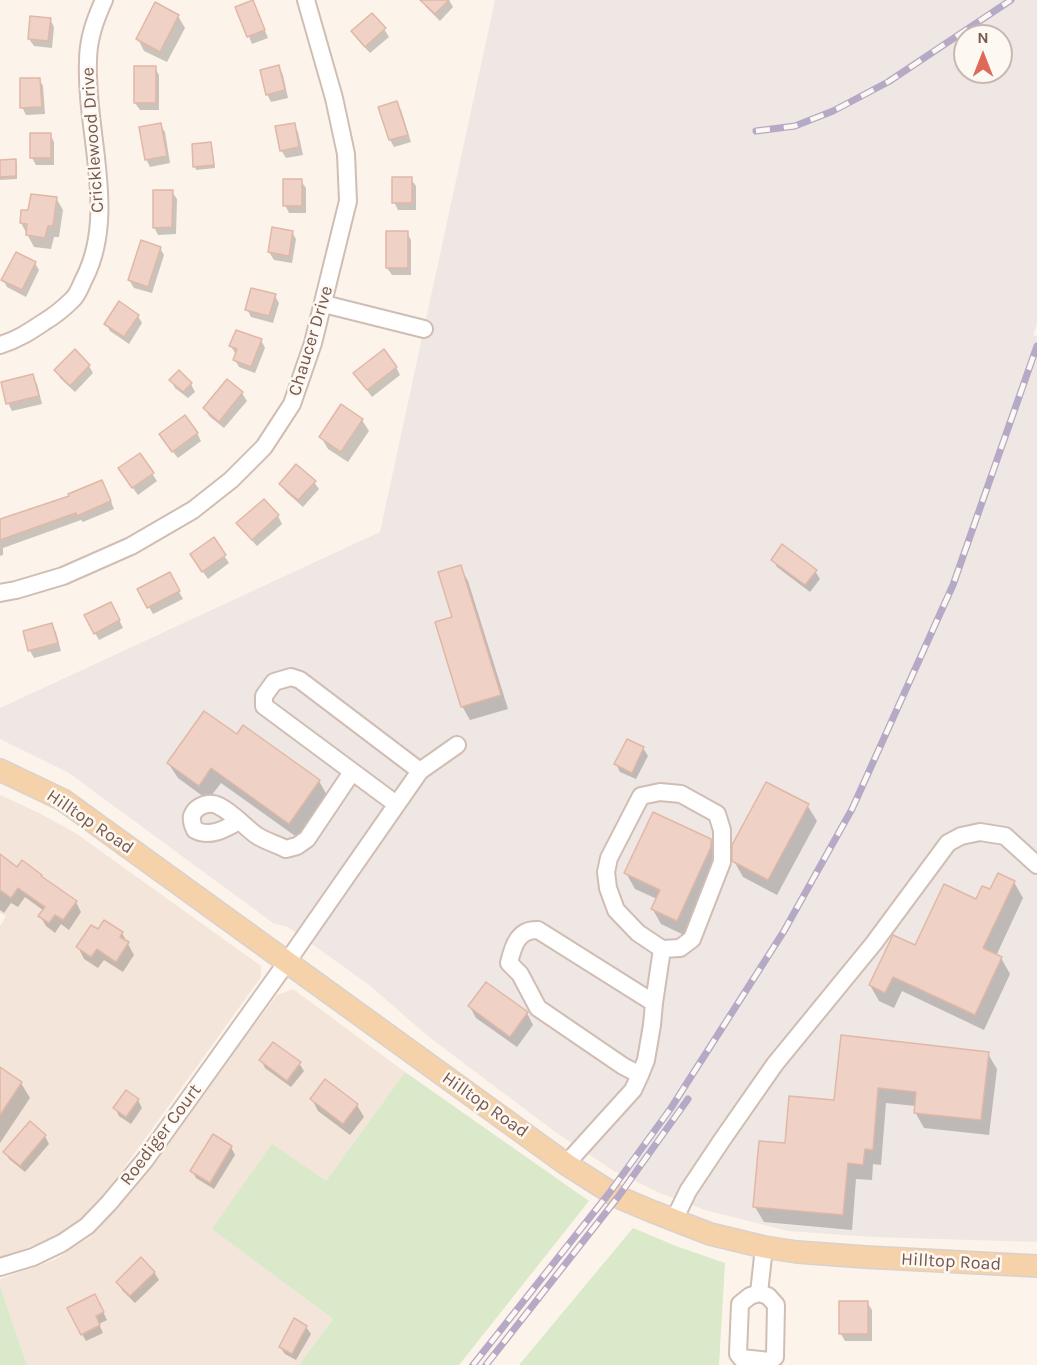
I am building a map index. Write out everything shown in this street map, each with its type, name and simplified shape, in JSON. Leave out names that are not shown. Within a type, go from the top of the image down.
[{"type":"main road","name":"Hilltop Road","points":[[0,770],[63,800],[410,1053],[566,1164],[618,1197],[710,1234],[764,1247],[866,1257],[1037,1266]]},
{"type":"street","name":"Cricklewood Drive","points":[[0,345],[16,340],[51,318],[75,298],[90,268],[99,231],[99,194],[87,60],[93,25],[104,0]]},
{"type":"street","name":"Chaucer Drive","points":[[0,593],[63,576],[131,546],[193,510],[231,480],[264,447],[292,404],[324,304],[348,201],[346,154],[334,98],[306,0]]},
{"type":"street","points":[[324,304],[424,329]]},
{"type":"street","points":[[396,804],[264,706],[264,696],[274,682],[291,677],[300,680],[420,771]]},
{"type":"street","name":"Roediger Court","points":[[0,1267],[33,1257],[62,1243],[87,1226],[145,1160],[420,771],[457,745]]},
{"type":"street","points":[[239,821],[258,836],[286,849],[297,846],[307,839],[352,772]]},
{"type":"street","points":[[660,792],[681,794],[717,814],[723,844],[722,862],[692,939],[680,948],[662,949],[638,933],[616,910],[608,888],[606,872],[609,858],[641,796],[660,792]]},
{"type":"street","points":[[674,1220],[688,1191],[775,1064],[874,943],[948,843],[960,836],[980,832],[1005,836],[1037,865]]},
{"type":"street","points":[[640,1075],[623,1066],[538,1008],[520,974],[510,963],[511,954],[520,935],[529,930],[538,930],[654,1003]]},
{"type":"street","points":[[566,1164],[633,1090],[640,1075],[646,1060],[662,949]]},
{"type":"street","points":[[759,1293],[764,1247]]},
{"type":"street","points":[[759,1293],[768,1296],[776,1305],[775,1357],[770,1361],[741,1358],[738,1354],[740,1304],[750,1296],[759,1293]]},
{"type":"shaded area","points":[[495,0],[1037,0],[1037,324],[1033,335],[1037,336],[1037,1242],[873,1237],[788,1231],[705,1210],[662,1194],[614,1171],[558,1134],[429,1037],[369,985],[288,927],[273,923],[69,773],[0,739],[0,708],[380,532]]},
{"type":"shaded area","points":[[0,795],[77,834],[261,966],[261,977],[104,1196],[79,1220],[55,1237],[0,1257],[0,926],[6,916],[0,913]]},
{"type":"shaded area","points":[[293,989],[405,1072],[326,1181],[213,1229],[333,1319],[299,1365],[27,1365],[0,1286],[0,1279],[54,1260],[90,1237],[113,1212],[277,995]]},
{"type":"green space","points":[[405,1072],[589,1201],[459,1365],[299,1365],[333,1319],[212,1229],[272,1144],[326,1181]]},
{"type":"green space","points":[[633,1228],[725,1263],[719,1365],[519,1365]]},
{"type":"green space","points":[[0,1286],[27,1365],[0,1365]]},
{"type":"building","points":[[253,0],[265,30],[247,37],[235,7]]},
{"type":"building","points":[[420,0],[449,0],[435,14]]},
{"type":"building","points":[[155,2],[179,15],[160,52],[136,39]]},
{"type":"building","points":[[372,13],[386,28],[365,47],[351,31]]},
{"type":"building","points":[[30,16],[51,18],[48,41],[28,39]]},
{"type":"building","points":[[279,65],[285,90],[266,95],[260,70]]},
{"type":"building","points":[[134,66],[156,66],[156,103],[134,103]]},
{"type":"building","points":[[20,78],[40,78],[42,107],[20,108]]},
{"type":"building","points":[[397,101],[408,135],[389,140],[378,107]]},
{"type":"building","points":[[161,123],[167,156],[145,160],[139,127]]},
{"type":"building","points":[[295,123],[299,147],[280,151],[275,126]]},
{"type":"building","points":[[30,133],[51,133],[51,158],[30,158]]},
{"type":"building","points":[[211,142],[214,165],[193,167],[192,144]]},
{"type":"building","points":[[16,159],[16,176],[0,177],[0,160]]},
{"type":"building","points":[[392,177],[412,177],[412,203],[392,203]]},
{"type":"building","points":[[283,179],[302,179],[302,206],[283,206]]},
{"type":"building","points":[[153,190],[173,190],[172,227],[153,228]]},
{"type":"building","points":[[31,194],[57,197],[53,226],[48,226],[45,238],[26,235],[27,224],[20,223],[21,210],[28,210]]},
{"type":"building","points":[[272,227],[293,231],[289,256],[268,252]]},
{"type":"building","points":[[386,231],[408,231],[408,268],[386,268]]},
{"type":"building","points":[[141,240],[161,247],[148,287],[128,280]]},
{"type":"building","points":[[16,252],[36,262],[22,290],[1,280]]},
{"type":"building","points":[[251,288],[276,294],[269,316],[245,310]]},
{"type":"building","points":[[119,301],[139,315],[124,337],[104,324]]},
{"type":"building","points":[[236,330],[262,339],[251,367],[233,360],[237,349],[229,346]]},
{"type":"building","points":[[75,349],[90,365],[70,386],[54,370]]},
{"type":"building","points":[[384,349],[397,367],[367,390],[353,373]]},
{"type":"building","points":[[179,370],[192,383],[183,392],[169,380]]},
{"type":"building","points":[[33,374],[39,396],[6,404],[1,382]]},
{"type":"building","points":[[227,379],[243,392],[219,422],[203,408]]},
{"type":"building","points":[[341,404],[363,419],[341,452],[319,437]]},
{"type":"building","points":[[185,415],[198,433],[172,452],[159,434]]},
{"type":"building","points":[[140,453],[154,473],[132,488],[118,468]]},
{"type":"building","points":[[296,464],[316,481],[298,500],[279,484]]},
{"type":"building","points":[[102,480],[111,501],[77,516],[76,513],[0,540],[0,519],[69,496],[68,494]]},
{"type":"building","points":[[264,499],[279,515],[252,540],[236,523]]},
{"type":"building","points":[[214,537],[226,555],[202,572],[190,554]]},
{"type":"building","points":[[782,544],[817,570],[805,585],[771,560]]},
{"type":"building","points":[[461,565],[501,695],[461,707],[435,622],[452,617],[438,572]]},
{"type":"building","points":[[170,572],[180,591],[147,608],[137,589]]},
{"type":"building","points":[[111,602],[120,620],[94,634],[84,615]]},
{"type":"building","points":[[52,623],[58,643],[28,651],[23,631]]},
{"type":"building","points":[[204,711],[237,734],[243,725],[320,780],[289,824],[211,768],[199,786],[167,763]]},
{"type":"building","points":[[627,739],[644,747],[632,773],[614,764]]},
{"type":"building","points":[[766,782],[809,804],[768,880],[732,861],[732,845]]},
{"type":"building","points":[[653,812],[711,839],[711,847],[677,921],[651,909],[660,890],[624,873]]},
{"type":"building","points":[[0,854],[17,867],[22,860],[77,901],[63,920],[55,915],[49,923],[38,916],[45,907],[18,888],[11,898],[0,890]]},
{"type":"building","points":[[998,873],[1015,881],[983,948],[1002,957],[975,1015],[893,977],[885,993],[869,985],[893,935],[915,945],[944,884],[976,899],[982,886],[990,889]]},
{"type":"building","points":[[104,920],[123,932],[120,937],[129,942],[116,962],[97,949],[91,957],[76,947],[91,925],[98,929]]},
{"type":"building","points":[[486,982],[528,1012],[510,1037],[468,1006]]},
{"type":"building","points":[[841,1035],[989,1052],[981,1120],[914,1113],[916,1092],[878,1088],[873,1150],[865,1149],[863,1165],[848,1163],[843,1215],[753,1207],[759,1141],[785,1143],[789,1096],[834,1100]]},
{"type":"building","points":[[273,1042],[301,1062],[287,1081],[259,1060]]},
{"type":"building","points":[[0,1067],[22,1082],[0,1115]]},
{"type":"building","points":[[325,1079],[358,1104],[343,1124],[310,1099]]},
{"type":"building","points":[[126,1090],[139,1099],[126,1117],[113,1108]]},
{"type":"building","points":[[30,1121],[46,1135],[20,1166],[3,1152]]},
{"type":"building","points":[[213,1134],[232,1146],[210,1183],[190,1171]]},
{"type":"building","points":[[141,1257],[155,1272],[130,1296],[116,1282]]},
{"type":"building","points":[[95,1294],[104,1312],[96,1316],[100,1325],[81,1335],[67,1308]]},
{"type":"building","points":[[839,1301],[868,1301],[868,1334],[839,1334]]},
{"type":"building","points":[[294,1318],[307,1326],[292,1354],[279,1347]]},
{"type":"railway","points":[[756,131],[795,126],[833,111],[888,82],[1011,0]]},
{"type":"railway","points":[[473,1365],[610,1192],[671,1108],[784,931],[852,809],[953,585],[1037,346]]},
{"type":"railway","points":[[486,1365],[618,1197],[688,1099]]}]
